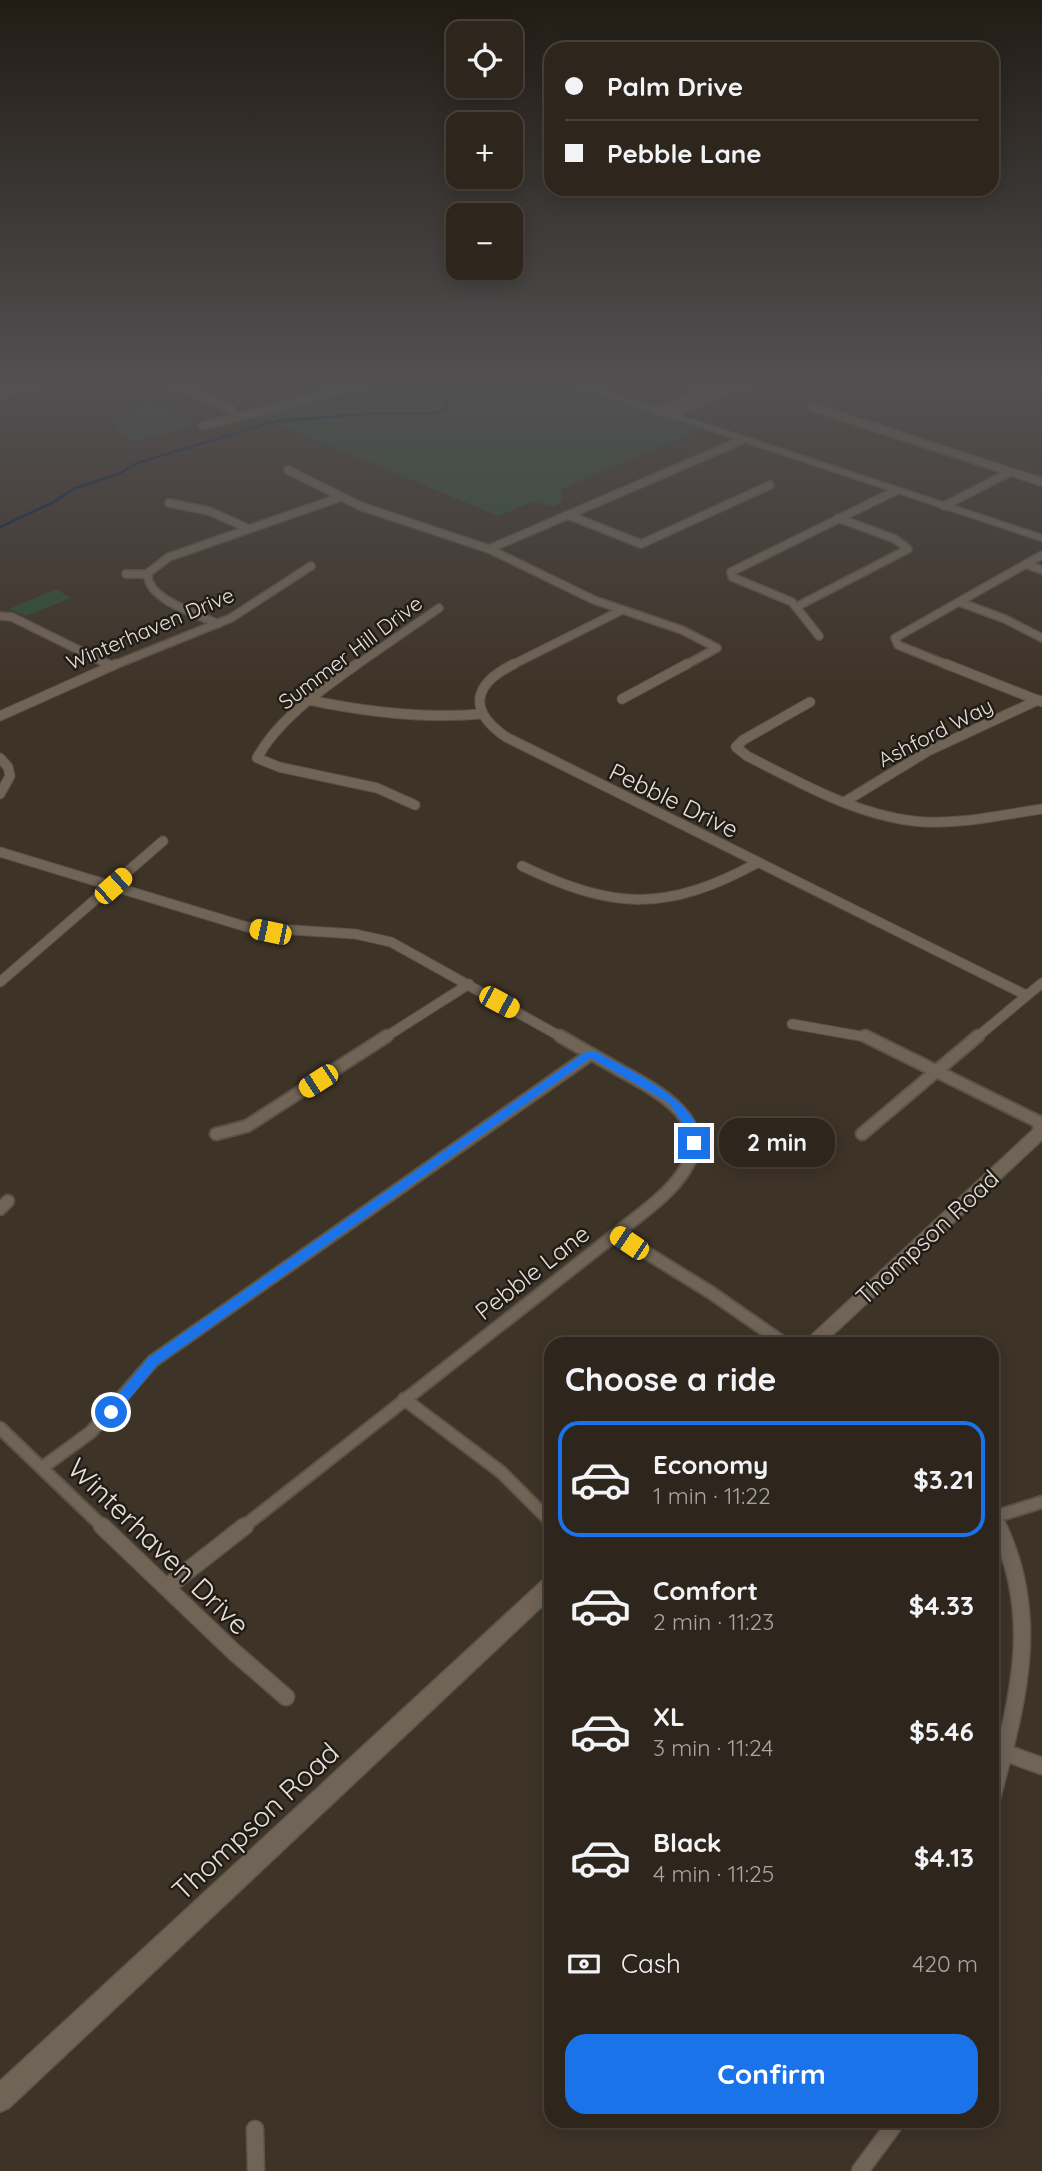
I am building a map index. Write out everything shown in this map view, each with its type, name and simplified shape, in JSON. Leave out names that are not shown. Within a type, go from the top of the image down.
[{"type":"street","points":[[314,483],[379,513],[489,549],[622,610],[682,630],[717,648],[622,699]]},
{"type":"street","points":[[489,549],[642,483]]},
{"type":"street","points":[[871,483],[1042,538]]},
{"type":"street","points":[[944,506],[988,483]]},
{"type":"street","points":[[568,515],[641,544],[770,485]]},
{"type":"street","points":[[819,636],[798,606],[740,582],[732,577],[731,572],[895,491]]},
{"type":"street","points":[[126,574],[147,574],[169,556],[247,527],[341,497]]},
{"type":"street","points":[[169,503],[209,510],[247,527]]},
{"type":"street","points":[[798,606],[908,549],[895,538],[838,518]]},
{"type":"street","points":[[1040,701],[905,648],[895,641],[895,638],[1042,555]]},
{"type":"street","points":[[1025,564],[1042,570]]},
{"type":"street","name":"Winterhaven Drive","points":[[0,716],[111,666],[218,624],[244,611],[311,566]]},
{"type":"street","points":[[147,574],[147,582],[156,595],[218,624]]},
{"type":"street","points":[[959,602],[1005,619],[1042,638]]},
{"type":"street","name":"Summer Hill Drive","points":[[415,805],[377,788],[291,770],[257,758],[260,748],[279,727],[310,700],[439,608]]},
{"type":"street","points":[[310,700],[401,716],[480,714],[480,692],[501,669],[622,610]]},
{"type":"street","points":[[0,615],[12,617],[111,666]]},
{"type":"street","name":"Ashford Way","points":[[846,801],[928,751],[1040,701]]},
{"type":"street","points":[[810,702],[743,740],[736,747],[747,756],[875,813],[922,821],[952,821],[1042,809]]},
{"type":"street","name":"Pebble Drive","points":[[480,714],[494,730],[510,741],[1026,995]]},
{"type":"street","points":[[0,758],[11,774],[9,783],[0,794]]},
{"type":"street","points":[[0,982],[163,841]]},
{"type":"street","name":"Pebble Lane","points":[[0,852],[247,927],[281,933],[355,932],[377,937],[410,951],[673,1101],[694,1133],[694,1150],[686,1173],[616,1234],[167,1587]]},
{"type":"street","points":[[522,866],[556,884],[587,895],[649,900],[676,898],[709,889],[757,863]]},
{"type":"street","points":[[862,1134],[1042,983]]},
{"type":"street","points":[[216,1134],[247,1126],[469,984]]},
{"type":"street","points":[[792,1024],[860,1034],[937,1069],[1039,1122],[1041,1132]]},
{"type":"street","points":[[43,1467],[98,1425],[153,1361],[591,1054]]},
{"type":"street","name":"Thompson Road","points":[[819,1337],[1041,1132]]},
{"type":"street","points":[[616,1234],[710,1292],[776,1337]]},
{"type":"street","points":[[404,1399],[501,1472],[544,1515]]},
{"type":"street","name":"Winterhaven Drive","points":[[0,1428],[242,1660],[286,1697]]},
{"type":"street","points":[[999,1513],[1042,1502]]},
{"type":"street","points":[[999,1530],[1019,1578],[1023,1614],[1022,1657],[999,1746]]},
{"type":"street","name":"Thompson Road","points":[[0,2099],[544,1593]]},
{"type":"street","points":[[999,1750],[1042,1766]]},
{"type":"street","points":[[860,2171],[892,2128]]},
{"type":"street","points":[[255,2129],[256,2171]]},
{"type":"green space","points":[[420,483],[574,483],[561,489],[562,500],[555,507],[532,502],[498,516]]},
{"type":"green space","points":[[56,589],[71,598],[26,616],[9,609]]},
{"type":"waterway","points":[[0,527],[54,502],[73,489],[90,483]]},
{"type":"route","points":[[111,1412],[153,1361],[591,1054],[673,1101],[691,1126],[694,1143]]}]
